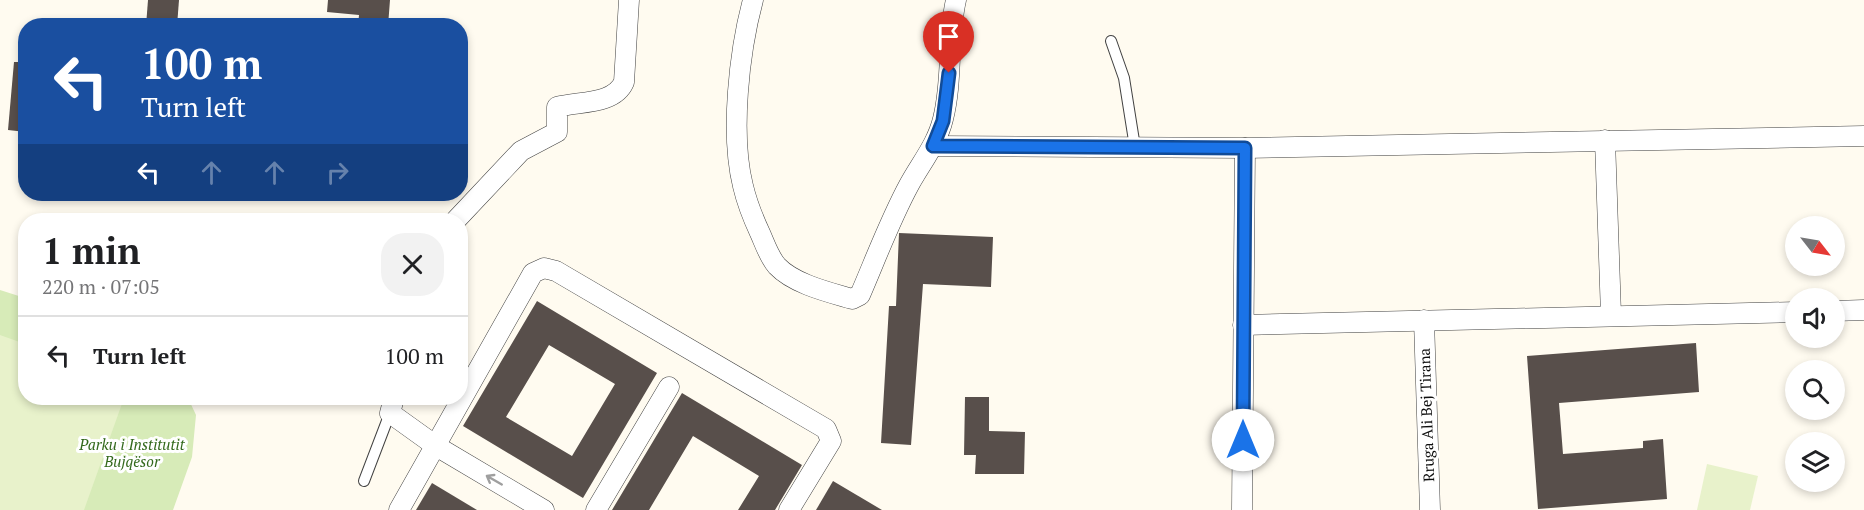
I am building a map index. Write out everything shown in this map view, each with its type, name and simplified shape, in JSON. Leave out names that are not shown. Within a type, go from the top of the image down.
[{"type":"street","points":[[463,213],[521,151],[557,132],[557,107],[611,97],[620,92],[624,82],[629,0]]},
{"type":"street","points":[[753,0],[743,54],[738,121],[742,184],[750,211],[768,254],[778,267],[801,281],[852,299],[860,295],[886,230],[910,183],[933,146],[943,121],[948,91],[952,17],[956,0]]},
{"type":"street","points":[[933,146],[1245,148],[1864,136]]},
{"type":"street","points":[[1605,140],[1611,315]]},
{"type":"street","points":[[1242,510],[1245,148]]},
{"type":"street","points":[[468,388],[533,273],[544,268],[556,271],[826,429],[831,441],[789,510]]},
{"type":"street","points":[[1845,311],[1864,310]]},
{"type":"street","points":[[1243,325],[1785,312]]},
{"type":"street","name":"Rruga Ali Bej Tirana","points":[[1424,320],[1430,510]]},
{"type":"street","points":[[596,510],[669,387]]},
{"type":"street","points":[[392,405],[435,446],[544,510]]},
{"type":"street","points":[[399,510],[458,405]]},
{"type":"lane","points":[[1111,41],[1124,78],[1135,147]]},
{"type":"lane","points":[[364,481],[392,405]]},
{"type":"green space","name":"Parku i Institutit Bujqësor","points":[[0,290],[18,296],[18,405],[191,405],[196,415],[192,457],[173,510],[0,510]]},
{"type":"green space","points":[[0,335],[18,341],[18,405],[122,405],[84,510],[0,510]]},
{"type":"green space","points":[[1707,464],[1758,476],[1750,510],[1697,510]]},
{"type":"building","points":[[148,0],[179,0],[178,18],[147,18]]},
{"type":"building","points":[[328,0],[390,0],[389,18],[359,18],[359,15],[327,12]]},
{"type":"building","points":[[14,62],[18,62],[18,131],[8,130]]},
{"type":"building","points":[[899,233],[993,237],[991,287],[923,284],[911,445],[881,443],[889,306],[896,306]]},
{"type":"building","points":[[537,301],[657,373],[583,498],[463,426]],"holes":[[[549,345],[615,384],[572,456],[506,417]]]},
{"type":"building","points":[[1696,343],[1699,392],[1559,403],[1563,454],[1643,448],[1643,441],[1663,439],[1667,499],[1538,509],[1527,356]]},
{"type":"building","points":[[682,393],[802,465],[775,510],[738,510],[759,476],[693,436],[649,510],[612,510]]},
{"type":"building","points":[[965,397],[989,397],[989,431],[1025,432],[1024,474],[975,474],[976,455],[964,455]]},
{"type":"building","points":[[833,481],[882,510],[816,510]]},
{"type":"building","points":[[432,483],[477,510],[416,510]]},
{"type":"route","points":[[949,73],[943,121],[933,146],[948,148],[1245,148],[1243,440]]}]
